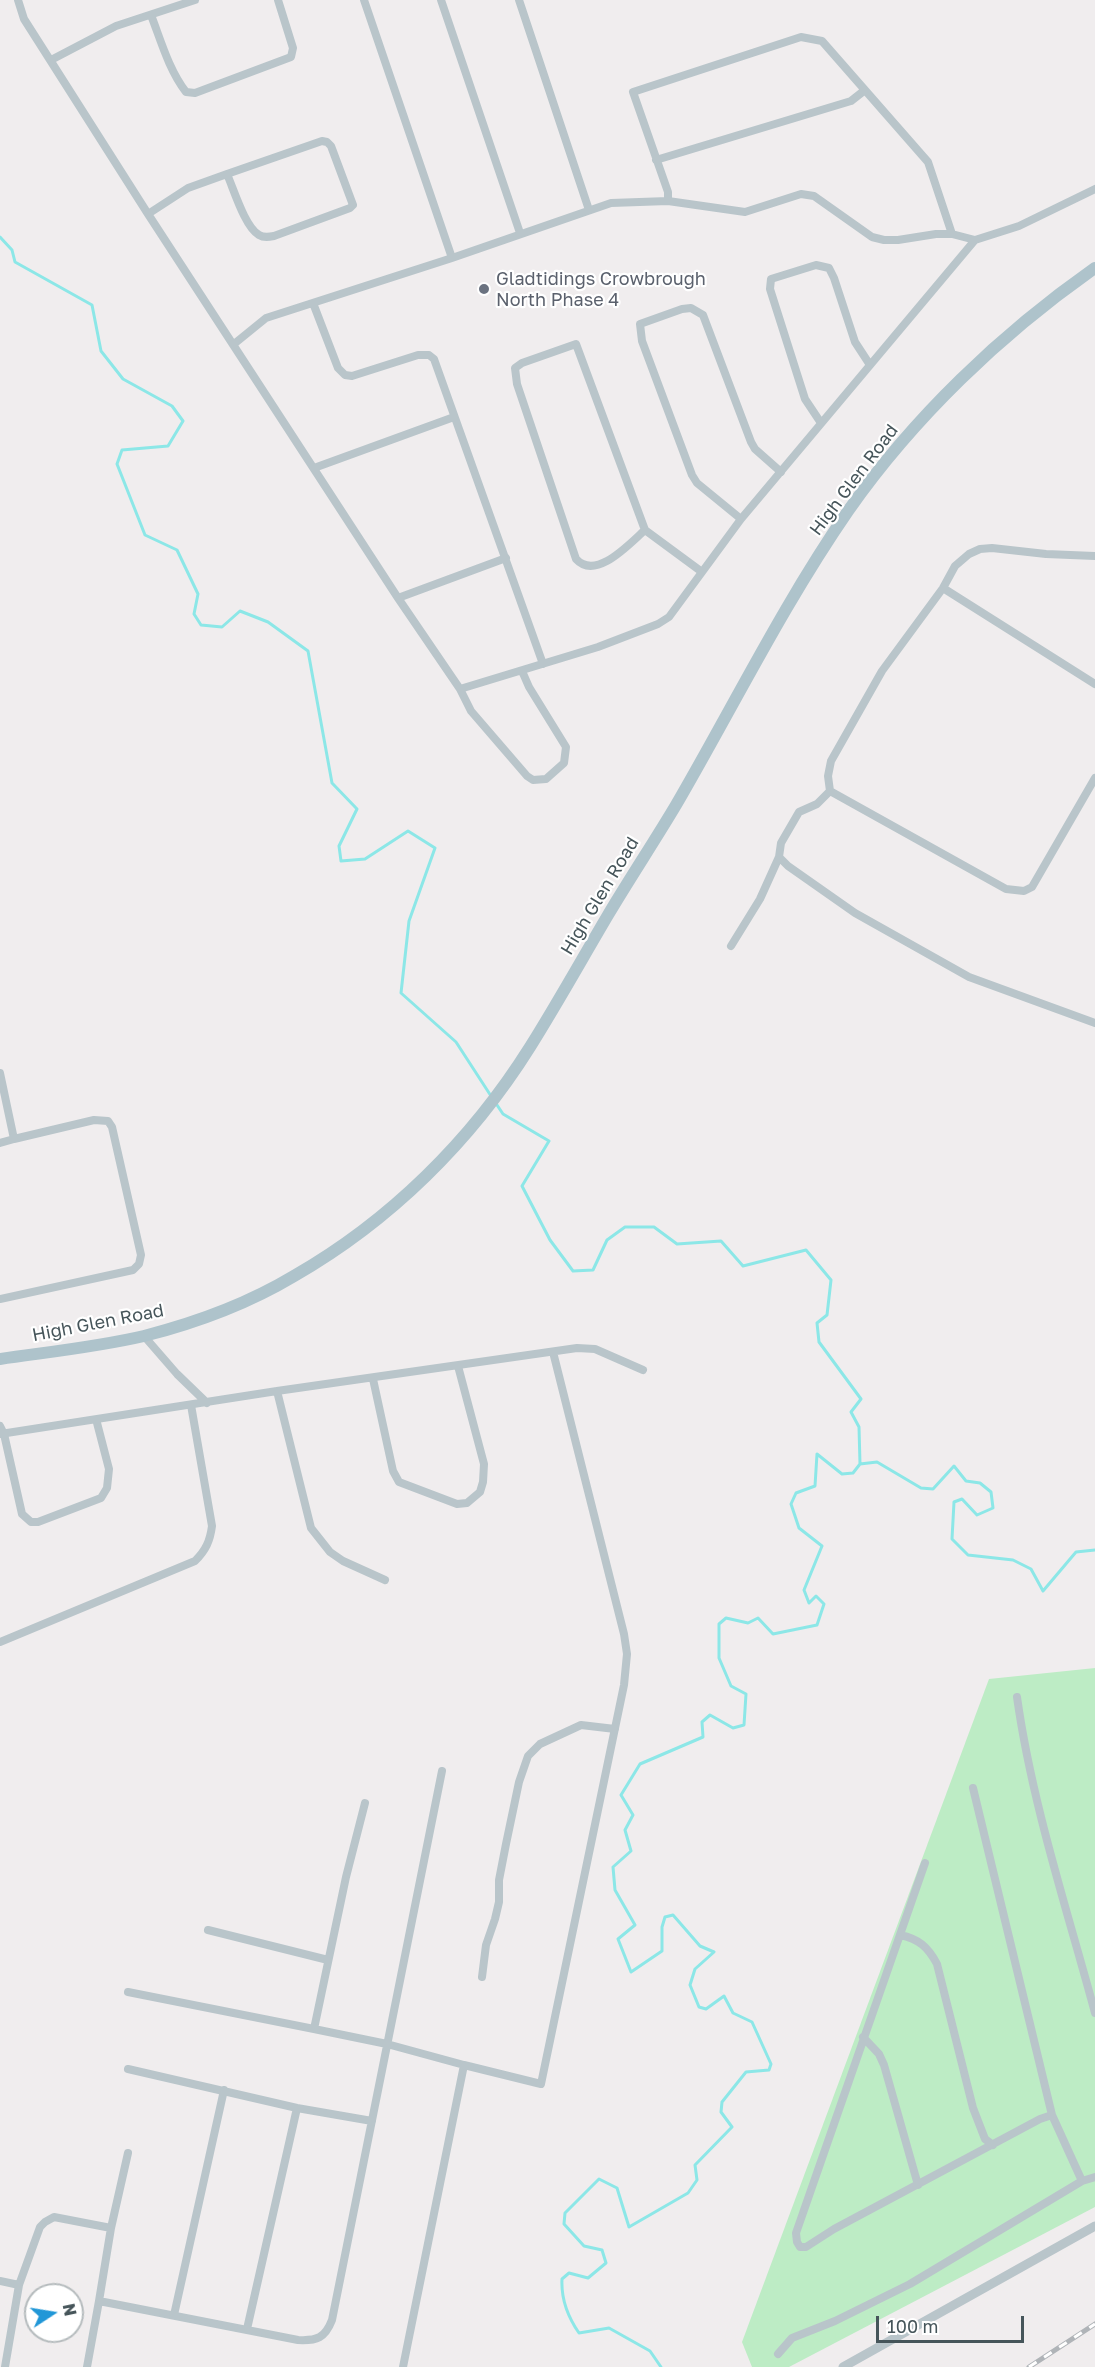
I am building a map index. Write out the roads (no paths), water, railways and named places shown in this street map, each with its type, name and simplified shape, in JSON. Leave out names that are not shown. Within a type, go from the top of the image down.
[{"type":"main road","name":"High Glen Road","points":[[0,1359],[144,1336],[240,1303],[291,1278],[349,1242],[422,1181],[477,1120],[529,1049],[675,807],[779,621],[849,509],[909,435],[943,398],[998,345],[1095,268]]},
{"type":"street","points":[[18,0],[24,19],[148,214],[398,598],[460,689],[471,711],[527,776],[533,780],[546,779],[564,763],[566,747],[529,687],[522,671]]},
{"type":"street","points":[[51,60],[116,27],[195,0]]},
{"type":"street","points":[[151,15],[167,59],[182,87],[186,92],[195,93],[291,57],[293,48],[278,0]]},
{"type":"street","points":[[364,0],[452,258]]},
{"type":"street","points":[[441,0],[520,233]]},
{"type":"street","points":[[519,0],[589,210]]},
{"type":"street","points":[[668,201],[668,192],[633,92],[801,37],[822,41],[928,162],[952,234]]},
{"type":"street","points":[[656,160],[850,101],[865,90]]},
{"type":"street","points":[[148,214],[188,188],[227,174],[322,141],[331,146],[353,205],[285,232],[264,237],[252,228],[227,174]]},
{"type":"street","points":[[234,344],[266,318],[452,258],[611,203],[668,201],[745,212],[801,194],[814,196],[864,232],[878,238],[898,240],[952,234],[975,240],[1019,226],[1095,189]]},
{"type":"street","points":[[460,689],[598,647],[658,624],[669,617],[741,519],[975,240]]},
{"type":"street","points":[[822,423],[805,399],[770,289],[771,279],[816,265],[829,268],[855,342],[870,365]]},
{"type":"street","points":[[313,303],[340,372],[352,376],[418,356],[429,355],[438,368],[543,664]]},
{"type":"street","points":[[741,519],[697,483],[692,475],[642,341],[640,324],[682,309],[691,308],[703,315],[751,442],[755,449],[781,472]]},
{"type":"street","points":[[645,530],[624,549],[598,566],[591,568],[576,559],[517,384],[515,368],[522,363],[576,345],[645,530],[702,572]]},
{"type":"street","points":[[314,468],[454,417]]},
{"type":"street","points":[[830,791],[828,776],[831,761],[882,671],[943,588],[955,566],[969,554],[980,549],[992,548],[1046,554],[1095,556]]},
{"type":"street","points":[[398,598],[506,558]]},
{"type":"street","points":[[943,588],[1095,684]]},
{"type":"street","points":[[830,791],[1005,889],[1016,892],[1032,887],[1095,778]]},
{"type":"street","points":[[732,946],[760,898],[779,857],[781,843],[799,812],[818,804],[830,791]]},
{"type":"street","points":[[779,857],[788,866],[855,913],[969,977],[1095,1023]]},
{"type":"street","points":[[0,1073],[14,1139]]},
{"type":"street","points":[[0,1143],[94,1120],[108,1121],[112,1127],[141,1255],[139,1264],[133,1270],[0,1299]]},
{"type":"street","points":[[144,1336],[177,1374],[207,1402]]},
{"type":"street","points":[[96,1419],[109,1469],[107,1488],[101,1498],[38,1522],[26,1520],[22,1514],[1,1431],[577,1348],[595,1349],[643,1370]]},
{"type":"street","points":[[128,1992],[387,2044],[541,2084],[624,1685],[627,1654],[624,1634],[553,1352]]},
{"type":"street","points":[[373,1379],[393,1471],[399,1482],[457,1504],[467,1503],[480,1492],[484,1464],[458,1366]]},
{"type":"street","points":[[277,1391],[312,1528],[330,1552],[343,1561],[385,1580]]},
{"type":"street","points":[[0,1642],[195,1561],[205,1550],[212,1526],[191,1405]]},
{"type":"street","points":[[1017,1696],[1022,1733],[1038,1800],[1095,2013]]},
{"type":"street","points":[[482,1977],[486,1945],[499,1902],[499,1880],[506,1844],[519,1782],[528,1756],[540,1744],[581,1725],[615,1729]]},
{"type":"street","points":[[99,2301],[298,2340],[320,2339],[325,2334],[332,2320],[442,1771]]},
{"type":"street","points":[[974,1788],[1052,2115],[1082,2181]]},
{"type":"street","points":[[314,2029],[365,1803]]},
{"type":"street","points":[[925,1863],[796,2233],[797,2242],[801,2247],[806,2247],[1040,2119],[1052,2115]]},
{"type":"street","points":[[208,1930],[328,1960]]},
{"type":"street","points":[[900,1935],[913,1938],[923,1944],[937,1964],[973,2108],[985,2139],[993,2145]]},
{"type":"street","points":[[863,2037],[879,2054],[884,2065],[918,2185]]},
{"type":"street","points":[[403,2367],[464,2065]]},
{"type":"street","points":[[128,2069],[297,2108],[372,2121]]},
{"type":"street","points":[[174,2315],[224,2090]]},
{"type":"street","points":[[247,2329],[297,2108]]},
{"type":"street","points":[[87,2367],[111,2228],[128,2153]]},
{"type":"street","points":[[778,2354],[792,2337],[835,2321],[910,2283],[1082,2181],[1095,2177]]},
{"type":"street","points":[[4,2367],[4,2351],[20,2285],[40,2227],[50,2218],[60,2218],[111,2228]]},
{"type":"street","points":[[843,2367],[1095,2226]]},
{"type":"street","points":[[0,2281],[20,2285]]},
{"type":"waterway","points":[[0,237],[12,250],[15,262],[92,305],[101,351],[123,379],[172,406],[183,421],[168,446],[122,450],[117,464],[145,535],[177,550],[198,594],[194,614],[201,625],[222,627],[240,611],[268,622],[308,651],[332,783],[357,809],[339,846],[341,861],[365,859],[408,831],[435,848],[409,921],[401,993],[456,1042],[491,1096]]},
{"type":"waterway","points":[[495,1102],[503,1114],[549,1141],[522,1186],[550,1240],[573,1271],[593,1270],[607,1240],[625,1227],[654,1227],[677,1244],[721,1241],[743,1266],[806,1250],[831,1280],[827,1315],[817,1323],[819,1342],[861,1399],[851,1412],[859,1427],[860,1464],[853,1473],[842,1474],[817,1454],[815,1486],[796,1493],[791,1504],[799,1528],[822,1546],[804,1590],[809,1603],[816,1596],[824,1604],[817,1625],[773,1634],[758,1618],[748,1623],[726,1618],[719,1624],[719,1658],[731,1686],[746,1694],[744,1725],[733,1728],[710,1715],[702,1722],[703,1737],[640,1764],[621,1795],[633,1815],[625,1830],[631,1851],[613,1867],[615,1890],[635,1925],[618,1939],[631,1972],[662,1951],[662,1927],[665,1917],[673,1915],[700,1946],[714,1952],[695,1969],[690,1985],[699,2007],[706,2009],[724,1996],[733,2013],[752,2022],[771,2064],[769,2070],[746,2072],[722,2102],[721,2112],[732,2127],[695,2165],[697,2180],[688,2193],[629,2227],[617,2188],[599,2179],[565,2213],[564,2224],[584,2246],[602,2250],[606,2263],[588,2278],[569,2273],[562,2279],[564,2300],[575,2327],[579,2333],[609,2328],[650,2351],[661,2367]]},
{"type":"waterway","points":[[860,1464],[877,1462],[921,1488],[933,1489],[954,1466],[966,1481],[980,1483],[991,1492],[993,1508],[977,1515],[962,1499],[954,1502],[952,1539],[968,1555],[1013,1560],[1031,1569],[1043,1591],[1076,1552],[1095,1550]]},
{"type":"railway","points":[[1029,2367],[1095,2324]]},
{"type":"place","name":"Gladtidings Crowbrough North Phase 4","points":[[484,289]]}]
